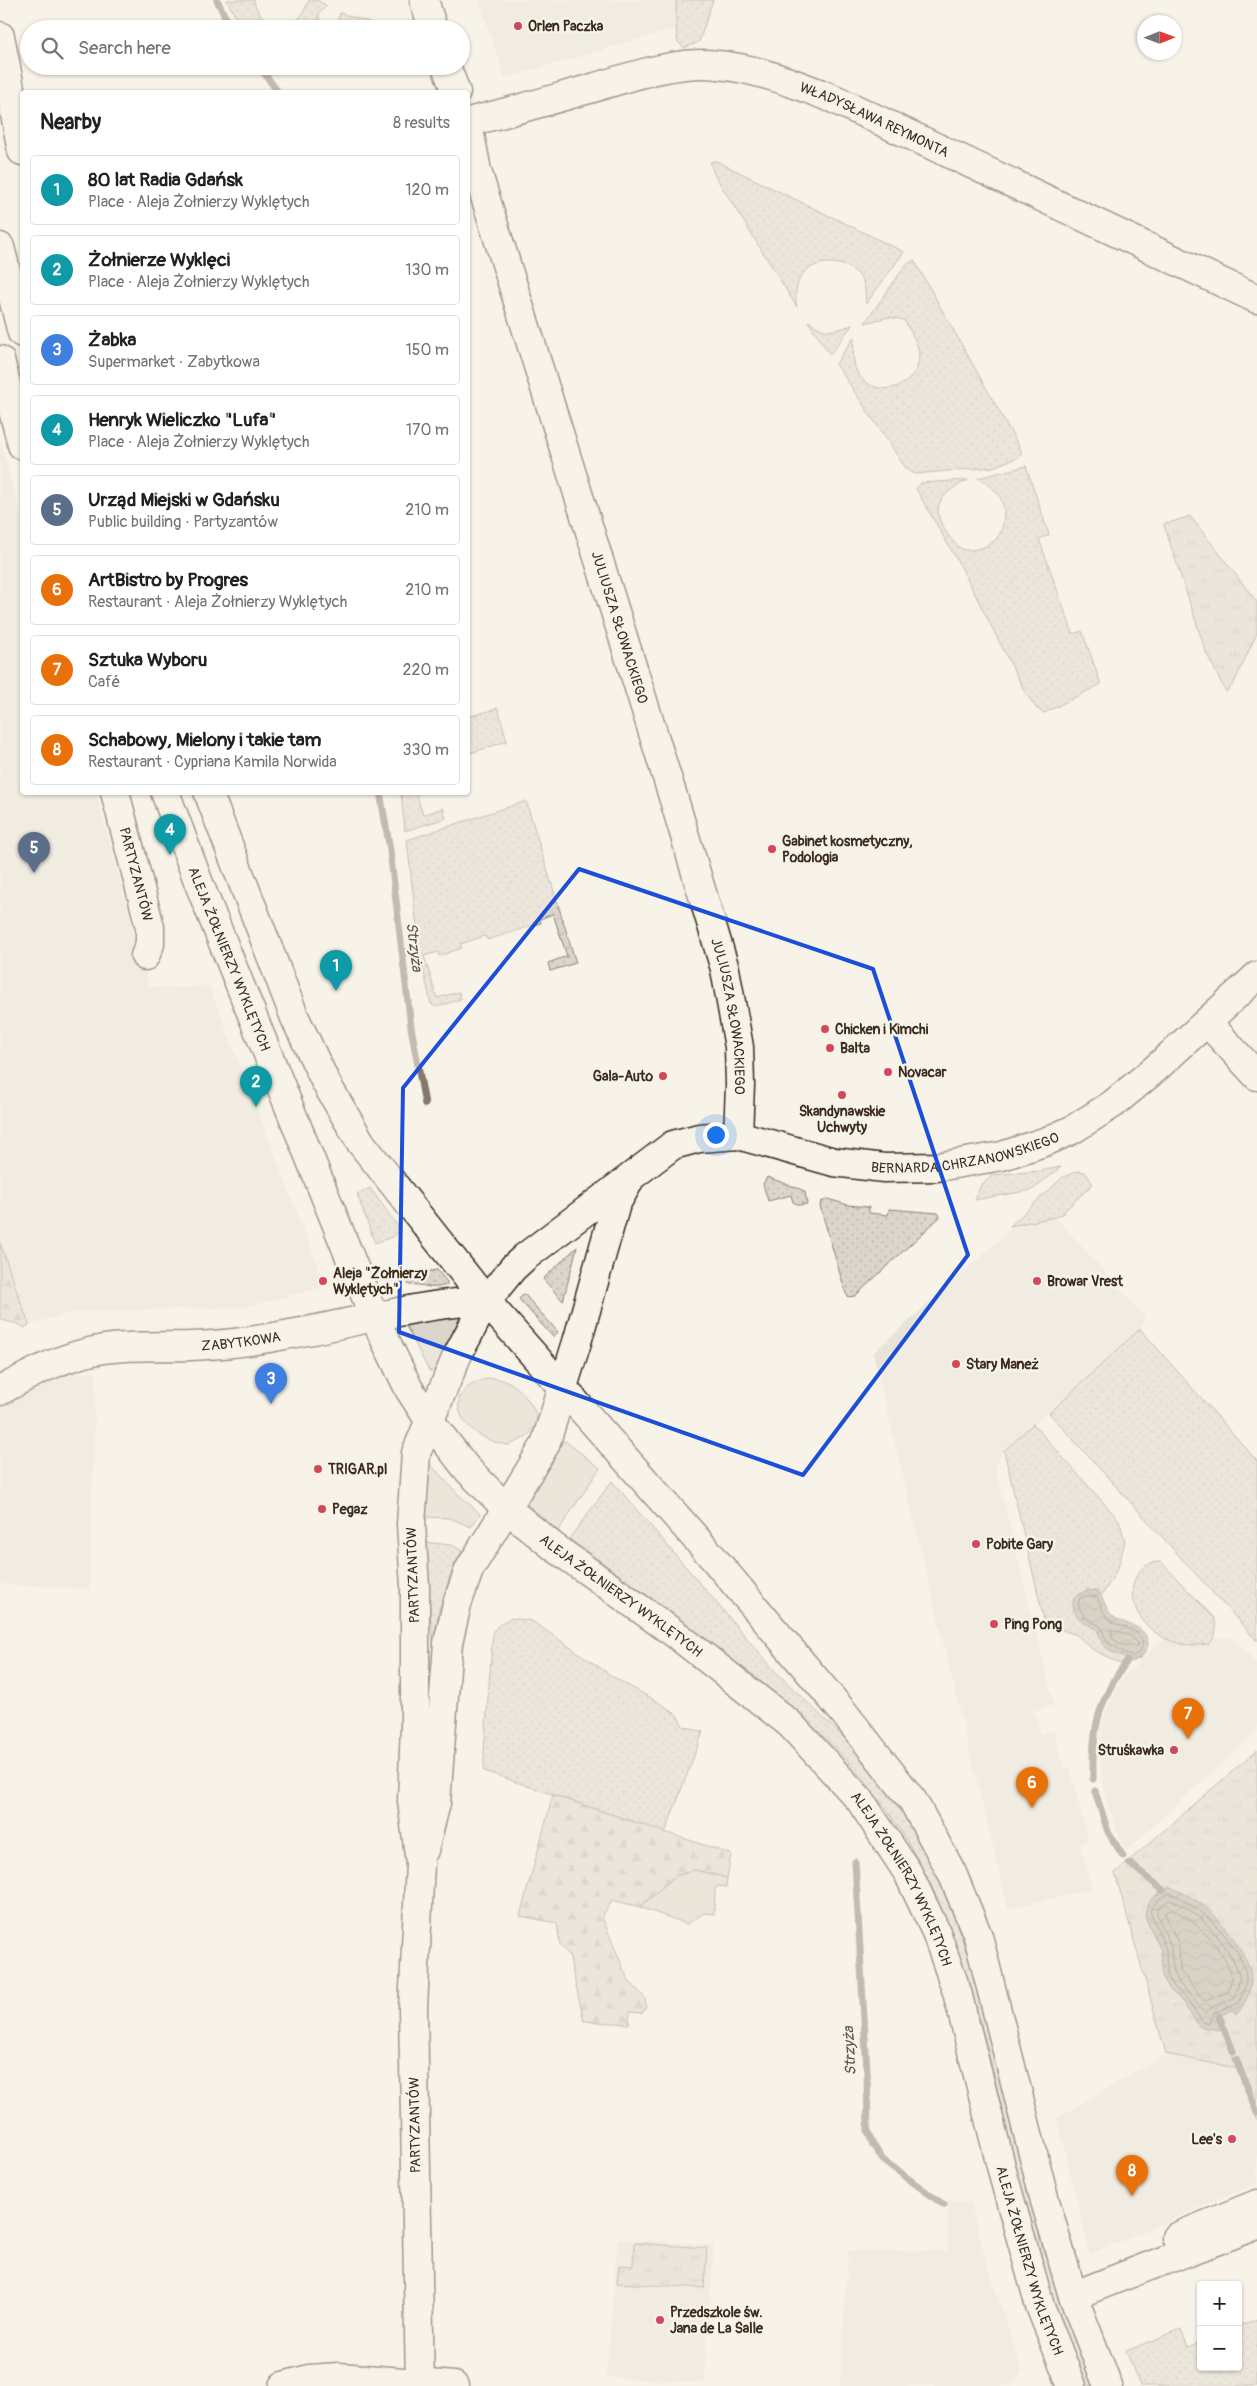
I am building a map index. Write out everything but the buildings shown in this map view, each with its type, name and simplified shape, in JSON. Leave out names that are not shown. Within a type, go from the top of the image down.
[{"type":"street","points":[[424,0],[430,20]]},
{"type":"street","points":[[0,36],[20,141]]},
{"type":"street","name":"WŁADYSŁAWA REYMONTA","points":[[470,122],[660,69],[716,64],[752,70],[783,79],[834,99],[1257,299]]},
{"type":"street","points":[[449,75],[455,90]]},
{"type":"street","name":"JULIUSZA SŁOWACKIEGO","points":[[470,134],[477,171],[675,803],[725,969],[739,1047],[738,1136]]},
{"type":"street","points":[[0,247],[20,325]]},
{"type":"street","points":[[0,360],[20,437]]},
{"type":"street","name":"PARTYZANTÓW","points":[[116,795],[150,927],[150,944],[145,956]]},
{"type":"street","name":"ALEJA ŻOŁNIERZY WYKLĘTYCH","points":[[166,795],[200,886],[374,1317],[405,1382],[429,1420],[461,1462],[506,1508],[554,1547],[678,1636],[790,1724],[860,1800],[908,1873],[936,1932],[956,1992],[1004,2178],[1040,2306],[1072,2386]]},
{"type":"street","points":[[209,795],[278,980],[326,1083],[361,1142],[486,1301],[715,1560],[844,1713],[913,1800],[952,1873],[978,1936],[1045,2201],[1073,2296],[1108,2386]]},
{"type":"street","name":"BERNARDA CHRZANOWSKIEGO","points":[[486,1301],[513,1268],[525,1257],[632,1178],[654,1158],[673,1146],[699,1138],[738,1136],[834,1162],[875,1168],[937,1167],[1002,1156],[1046,1142],[1092,1118],[1137,1085],[1257,976]]},
{"type":"street","points":[[1207,1022],[1257,1076]]},
{"type":"street","name":"BERNARDA CHRZANOWSKIEGO","points":[[563,1389],[616,1204],[632,1178]]},
{"type":"street","name":"PARTYZANTÓW","points":[[420,2385],[413,2009],[420,1863],[412,1801],[416,1725],[415,1587],[411,1524],[416,1453],[457,1356],[486,1301]]},
{"type":"street","name":"ZABYTKOWA","points":[[0,1391],[46,1366],[71,1357],[105,1349],[194,1346],[251,1340],[324,1329],[441,1304],[486,1301]]},
{"type":"street","name":"PARTYZANTÓW","points":[[420,1863],[436,1803],[448,1643],[457,1604],[468,1570],[545,1445],[563,1389]]},
{"type":"street","points":[[1144,2266],[1164,2242],[1257,2204]]},
{"type":"street","points":[[1073,2296],[1144,2266],[1173,2258],[1257,2225]]},
{"type":"street","points":[[283,2386],[309,2378],[339,2377],[420,2385],[454,2386]]},
{"type":"highlighted area","points":[[579,869],[873,969],[968,1255],[803,1475],[399,1332],[403,1088]]},
{"type":"shaded area","points":[[479,0],[691,0],[684,26],[505,78]]},
{"type":"shaded area","points":[[0,440],[20,515],[20,795],[97,795],[149,987],[179,988],[209,985],[324,1282],[323,1287],[246,1307],[73,1312],[29,1325],[0,1243]]},
{"type":"shaded area","points":[[1054,1216],[1145,1317],[1140,1329],[1004,1451],[995,1467],[1054,1705],[1034,1710],[1040,1734],[1054,1731],[1064,1768],[1070,1767],[1088,1841],[1080,1844],[1092,1889],[1008,1909],[873,1353],[1014,1227]]},
{"type":"shaded area","points":[[96,1372],[89,1589],[0,1584],[0,1404],[65,1373]]},
{"type":"shaded area","points":[[1164,1638],[1178,1643],[1209,1644],[1214,1638],[1232,1638],[1257,1664],[1257,1731],[1127,1850],[1116,1829],[1104,1791],[1100,1759],[1101,1729],[1109,1704],[1121,1680]]},
{"type":"shaded area","points":[[1166,2054],[1236,2068],[1257,2120],[1257,2183],[1090,2254],[1057,2118]]},
{"type":"shaded area","points":[[948,2200],[971,2204],[988,2267],[1022,2371],[1011,2386],[840,2386],[848,2251],[948,2251]]},
{"type":"shaded area","name":"Przedszkole św. Jana de La Salle","points":[[618,2239],[714,2245],[704,2383],[606,2377]]},
{"type":"green space","points":[[227,0],[254,0],[256,8],[266,20],[237,20]]},
{"type":"green space","points":[[309,0],[317,0],[327,6],[319,13],[319,20],[296,20],[304,12]]},
{"type":"green space","points":[[676,0],[713,0],[699,42],[684,48],[678,42]]},
{"type":"green space","points":[[340,13],[363,20],[338,20]]},
{"type":"green space","points":[[716,161],[904,252],[866,304],[865,287],[858,275],[849,267],[823,263],[811,267],[802,276],[796,289],[797,307],[714,174],[710,162]]},
{"type":"green space","points":[[914,260],[1021,450],[1021,456],[993,467],[914,474],[905,467],[836,364],[854,337],[856,371],[867,383],[886,389],[896,387],[912,375],[917,366],[919,350],[904,320],[888,317],[865,323],[905,266]]},
{"type":"green space","points":[[808,321],[824,330],[839,329],[852,325],[830,355]]},
{"type":"green space","points":[[1026,466],[1049,535],[1039,539],[1073,634],[1082,631],[1101,684],[1044,713],[1036,708],[1024,690],[961,567],[916,489],[921,483],[968,480],[945,495],[938,507],[938,515],[946,532],[958,546],[966,550],[981,548],[997,538],[1004,519],[1004,513],[999,496],[988,484],[978,478]]},
{"type":"green space","points":[[1190,516],[1257,602],[1257,633],[1233,685],[1226,692],[1206,652],[1164,525],[1166,522],[1169,523]]},
{"type":"green space","points":[[498,708],[507,741],[470,753],[470,716]]},
{"type":"green space","points":[[401,795],[417,795],[423,815],[443,808],[446,818],[405,831]]},
{"type":"green space","points":[[526,801],[576,963],[550,971],[548,963],[567,956],[553,914],[540,919],[541,923],[487,940],[485,936],[460,944],[462,948],[439,956],[438,952],[424,956],[437,998],[459,992],[461,999],[436,1007],[431,1004],[420,955],[407,840]]},
{"type":"green space","points":[[1061,1167],[1032,1190],[975,1200],[981,1185],[990,1178],[990,1175],[1040,1171]]},
{"type":"green space","points":[[1078,1171],[1085,1172],[1093,1184],[1064,1211],[1065,1213],[1055,1217],[1010,1226],[1063,1177]]},
{"type":"green space","points":[[767,1177],[805,1192],[807,1204],[799,1205],[793,1202],[791,1195],[768,1201],[763,1184]]},
{"type":"green space","points":[[370,1188],[400,1229],[395,1236],[375,1243],[357,1194]]},
{"type":"green space","points":[[828,1199],[848,1205],[869,1207],[869,1213],[888,1215],[889,1209],[938,1213],[940,1217],[855,1296],[849,1297],[846,1294],[820,1206],[821,1202]]},
{"type":"green space","points":[[0,1243],[29,1325],[24,1328],[0,1318]]},
{"type":"green space","points":[[577,1247],[563,1301],[543,1279]]},
{"type":"green space","points":[[437,1270],[447,1282],[447,1285],[430,1287],[409,1285],[405,1275]]},
{"type":"green space","points":[[524,1294],[558,1332],[553,1337],[519,1299]]},
{"type":"green space","points":[[449,1313],[462,1318],[434,1370],[431,1372],[405,1324]]},
{"type":"green space","points":[[1140,1329],[1257,1461],[1257,1641],[1049,1413]]},
{"type":"green space","points":[[492,1378],[507,1381],[517,1387],[535,1411],[536,1425],[533,1430],[523,1439],[508,1445],[491,1441],[477,1433],[467,1424],[460,1413],[459,1402],[463,1392],[474,1384]]},
{"type":"green space","points":[[1033,1424],[1119,1520],[1125,1541],[1118,1568],[1102,1595],[1097,1591],[1087,1590],[1091,1627],[1097,1629],[1103,1646],[1126,1657],[1121,1664],[1092,1649],[1077,1635],[1062,1630],[1046,1628],[1004,1451]]},
{"type":"green space","points":[[565,1441],[600,1468],[558,1531],[527,1504],[560,1443]]},
{"type":"green space","points":[[428,1462],[480,1514],[471,1527],[450,1518],[424,1517]]},
{"type":"green space","points":[[612,1481],[775,1671],[868,1761],[893,1792],[941,1877],[975,1977],[1042,2246],[1093,2386],[1086,2386],[1044,2273],[1024,2204],[972,1993],[934,1891],[908,1843],[878,1798],[860,1775],[820,1733],[776,1694],[707,1640],[569,1539]]},
{"type":"green space","points":[[423,1542],[452,1545],[462,1551],[454,1565],[439,1610],[433,1641]]},
{"type":"green space","points":[[1161,1562],[1214,1618],[1216,1632],[1209,1644],[1186,1645],[1168,1640],[1149,1627],[1141,1618],[1133,1598],[1136,1577],[1146,1565]]},
{"type":"green space","points":[[511,1618],[532,1621],[615,1678],[663,1705],[677,1715],[683,1726],[703,1732],[665,1833],[484,1771],[493,1631],[501,1623]]},
{"type":"green space","points":[[1257,1750],[1257,2120],[1236,2068],[1166,2054],[1115,1873]]},
{"type":"green space","points":[[553,1795],[731,1854],[727,1878],[695,1870],[675,1876],[640,1907],[612,1900],[602,1917],[628,1980],[645,1998],[646,2007],[642,2013],[630,2012],[629,2024],[584,2021],[569,1955],[560,1945],[557,1923],[520,1916]]},
{"type":"green space","points":[[695,1870],[727,1878],[726,1887],[717,1886],[715,1890],[714,1914],[704,1913],[687,1924],[640,1907],[675,1876]]},
{"type":"green space","points":[[634,2243],[707,2248],[704,2288],[617,2283],[619,2265],[633,2266]]},
{"type":"green space","points":[[1257,2319],[1257,2386],[1140,2386],[1126,2351],[1181,2329],[1188,2347],[1197,2344],[1197,2371],[1242,2371],[1242,2325]]},
{"type":"water","points":[[1087,1590],[1097,1591],[1114,1617],[1136,1627],[1144,1633],[1148,1645],[1144,1655],[1139,1659],[1129,1662],[1126,1657],[1114,1653],[1107,1648],[1097,1629],[1078,1618],[1074,1609],[1074,1597]]},
{"type":"water","points":[[1170,1887],[1196,1900],[1211,1912],[1226,1928],[1240,1948],[1249,1967],[1251,1981],[1247,1997],[1236,2015],[1233,2010],[1216,2017],[1221,2030],[1200,2027],[1180,1999],[1170,1990],[1162,1976],[1161,1950],[1145,1917],[1149,1902]]},
{"type":"waterway","name":"Strzyża","points":[[217,0],[227,20]]},
{"type":"waterway","name":"Strzyża","points":[[266,75],[277,90]]},
{"type":"waterway","name":"Strzyża","points":[[381,795],[390,850],[411,1027],[425,1104]]},
{"type":"waterway","points":[[1093,1779],[1095,1731],[1098,1717],[1109,1690],[1127,1661]]},
{"type":"waterway","points":[[1095,1791],[1108,1832],[1123,1856]]},
{"type":"waterway","name":"Strzyża","points":[[855,1862],[867,2071],[868,2131],[873,2145],[883,2160],[944,2205]]},
{"type":"waterway","points":[[1129,1863],[1163,1890]]},
{"type":"waterway","points":[[1219,2016],[1233,2051]]},
{"type":"waterway","points":[[1236,2059],[1257,2112]]},
{"type":"place","name":"Orlen Paczka","points":[[518,26]]},
{"type":"place","name":"Gabinet kosmetyczny, Podologia","points":[[772,849]]},
{"type":"place","name":"Henryk Wieliczko \"Lufa\"","points":[[170,855]]},
{"type":"place","name":"Urząd Miejski w Gdańsku","points":[[34,873]]},
{"type":"place","name":"80 lat Radia Gdańsk","points":[[336,991]]},
{"type":"place","name":"Chicken i Kimchi","points":[[825,1029]]},
{"type":"place","name":"Balta","points":[[830,1048]]},
{"type":"place","name":"Novacar","points":[[888,1072]]},
{"type":"place","name":"Gala-Auto","points":[[663,1076]]},
{"type":"place","name":"Skandynawskie Uchwyty","points":[[842,1095]]},
{"type":"place","name":"Żołnierze Wyklęci","points":[[256,1107]]},
{"type":"place","name":"Aleja \"Żołnierzy Wyklętych\"","points":[[323,1281]]},
{"type":"place","name":"Browar Vrest","points":[[1037,1281]]},
{"type":"place","name":"Stary Maneż","points":[[956,1364]]},
{"type":"place","name":"Żabka","points":[[271,1404]]},
{"type":"place","name":"TRIGAR.pl","points":[[318,1469]]},
{"type":"place","name":"Pegaz","points":[[322,1509]]},
{"type":"place","name":"Pobite Gary","points":[[976,1544]]},
{"type":"place","name":"Ping Pong","points":[[994,1624]]},
{"type":"place","name":"Sztuka Wyboru","points":[[1188,1739]]},
{"type":"place","name":"Struśkawka","points":[[1174,1750]]},
{"type":"place","name":"ArtBistro by Progres","points":[[1032,1808]]},
{"type":"place","name":"Lee's","points":[[1232,2139]]},
{"type":"place","name":"Schabowy, Mielony i takie tam","points":[[1132,2196]]},
{"type":"place","name":"Przedszkole św. Jana de La Salle","points":[[660,2320]]}]
